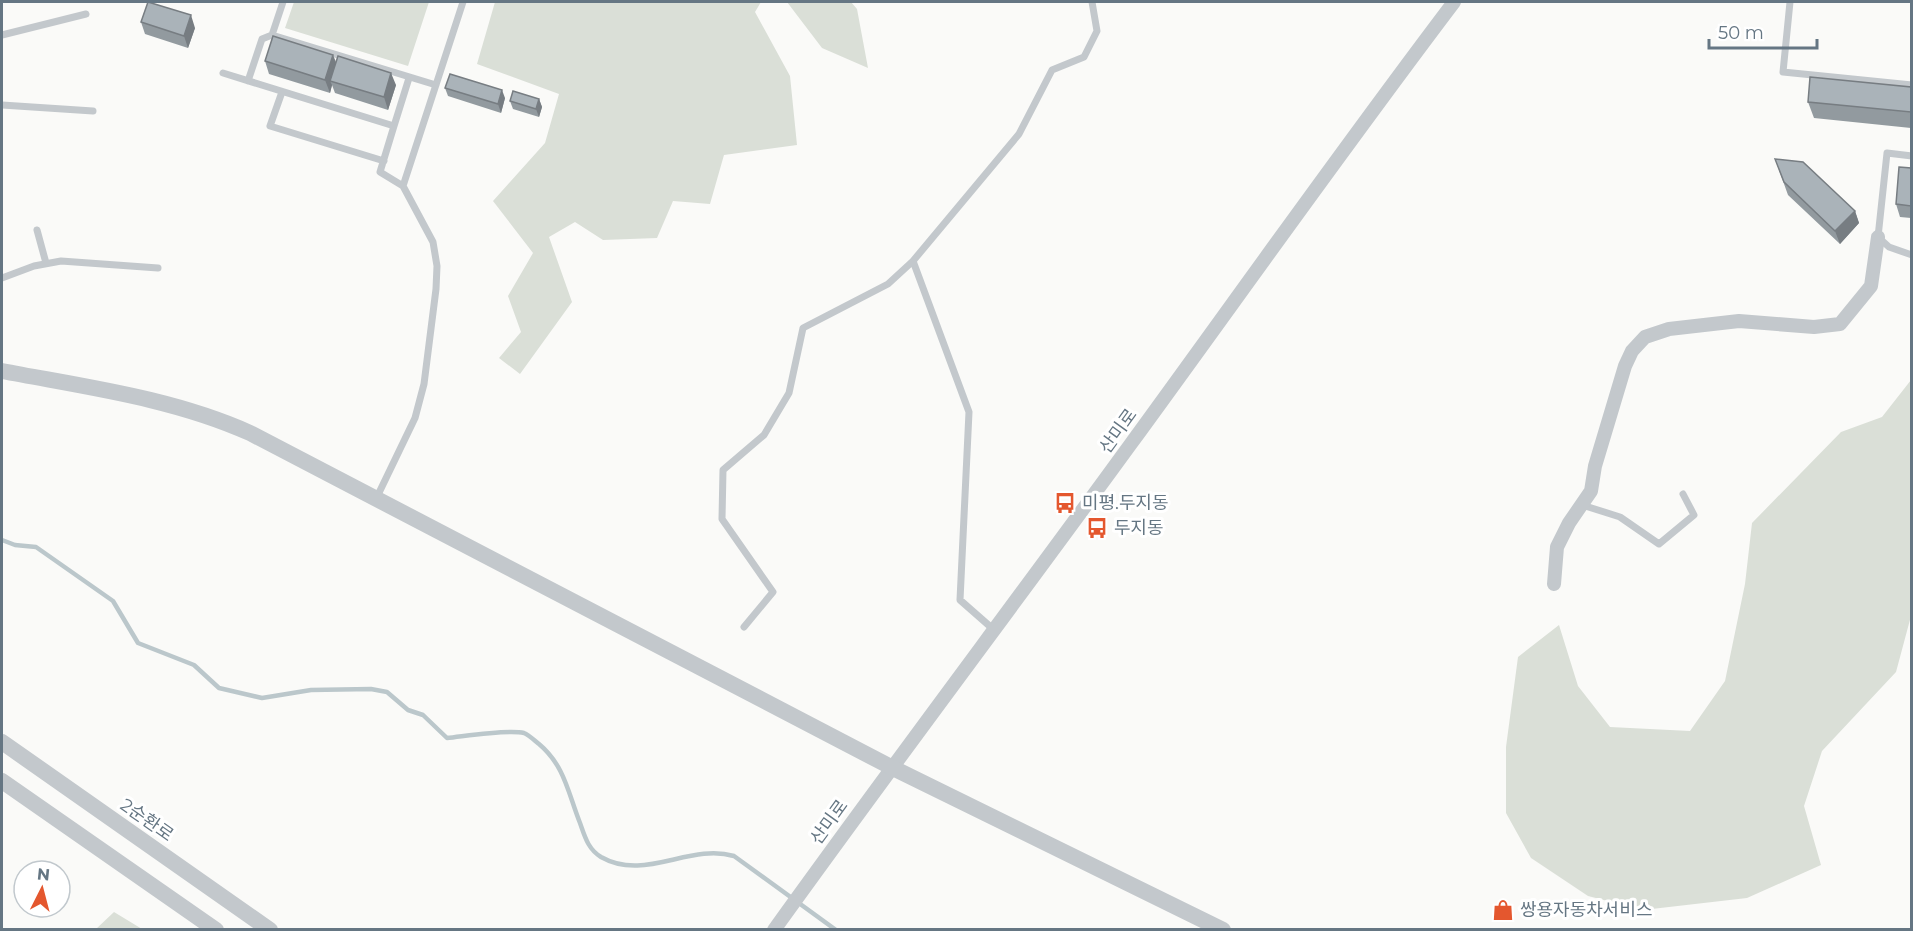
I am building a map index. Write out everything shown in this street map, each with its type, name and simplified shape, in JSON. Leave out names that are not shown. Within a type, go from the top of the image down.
[{"type":"street","name":"산미로","points":[[777,925],[1454,2]]},
{"type":"street","points":[[1554,584],[1557,547],[1569,523],[1591,491],[1595,466],[1625,366],[1632,351],[1645,338],[1669,329],[1739,321],[1814,327],[1840,324],[1871,286],[1878,237]]},
{"type":"street","points":[[2,371],[155,401],[198,412],[250,433],[891,767],[1223,930]]},
{"type":"street","name":"2순환로","points":[[2,742],[270,930]]},
{"type":"street","points":[[2,780],[216,930]]},
{"type":"lane","points":[[272,34],[283,2]]},
{"type":"lane","points":[[403,186],[463,2]]},
{"type":"lane","points":[[744,627],[773,592],[722,519],[723,470],[764,435],[789,393],[803,328],[888,284],[913,261],[1019,134],[1052,70],[1084,57],[1097,31],[1092,2]]},
{"type":"lane","points":[[1790,2],[1783,72],[1911,85]]},
{"type":"lane","points":[[2,34],[86,15]]},
{"type":"lane","points":[[248,81],[262,39],[272,34],[436,85]]},
{"type":"lane","points":[[223,73],[394,126]]},
{"type":"lane","points":[[376,499],[415,418],[424,384],[436,289],[437,266],[433,242],[403,186],[380,172],[409,78]]},
{"type":"lane","points":[[282,92],[270,126],[384,161]]},
{"type":"lane","points":[[2,105],[93,111]]},
{"type":"lane","points":[[1911,156],[1887,153],[1878,237],[1889,247],[1911,255]]},
{"type":"lane","points":[[38,230],[46,263]]},
{"type":"lane","points":[[2,278],[46,263],[91,261],[158,268]]},
{"type":"lane","points":[[913,261],[969,412],[960,600],[993,629]]},
{"type":"lane","points":[[1582,505],[1620,517],[1659,544],[1694,515],[1683,494]]},
{"type":"shaded area","points":[[294,2],[429,2],[408,66],[285,28]]},
{"type":"shaded area","points":[[495,2],[761,2],[755,12],[790,76],[797,145],[724,155],[710,204],[673,201],[657,238],[603,240],[575,222],[549,237],[572,302],[520,374],[499,358],[521,332],[508,296],[533,253],[493,201],[545,143],[559,94],[477,64]]},
{"type":"shaded area","points":[[787,2],[851,2],[857,9],[868,68],[822,48]]},
{"type":"shaded area","points":[[1911,380],[1911,616],[1896,672],[1822,751],[1804,806],[1821,865],[1747,898],[1643,910],[1588,896],[1531,858],[1506,813],[1506,747],[1518,657],[1559,625],[1578,686],[1610,727],[1690,731],[1725,681],[1745,584],[1752,523],[1841,432],[1882,417]]},
{"type":"shaded area","points":[[114,912],[142,929],[96,929]]},
{"type":"building","points":[[148,2],[191,15],[184,36],[141,22]]},
{"type":"building","points":[[273,36],[333,55],[325,80],[265,61]]},
{"type":"building","points":[[338,56],[391,73],[384,97],[330,81]]},
{"type":"building","points":[[450,74],[502,90],[498,104],[445,88]]},
{"type":"building","points":[[1810,77],[1911,87],[1911,112],[1808,102]]},
{"type":"building","points":[[513,91],[539,99],[536,109],[510,101]]},
{"type":"building","points":[[1775,159],[1803,162],[1855,211],[1835,231],[1784,182]]},
{"type":"building","points":[[1899,167],[1911,168],[1911,206],[1896,204]]},
{"type":"waterway","points":[[2,540],[15,545],[36,547],[113,601],[138,643],[194,665],[219,688],[262,698],[311,690],[371,689],[387,692],[408,710],[423,715],[447,738],[498,732],[524,733],[548,752],[555,761],[565,780],[588,842],[601,857],[618,864],[634,866],[700,854],[717,853],[734,856],[836,930]]},
{"type":"place","name":"미평.두지동","points":[[1065,503]]},
{"type":"place","name":"두지동","points":[[1097,528]]},
{"type":"place","name":"쌍용자동차서비스","points":[[1503,910]]}]
